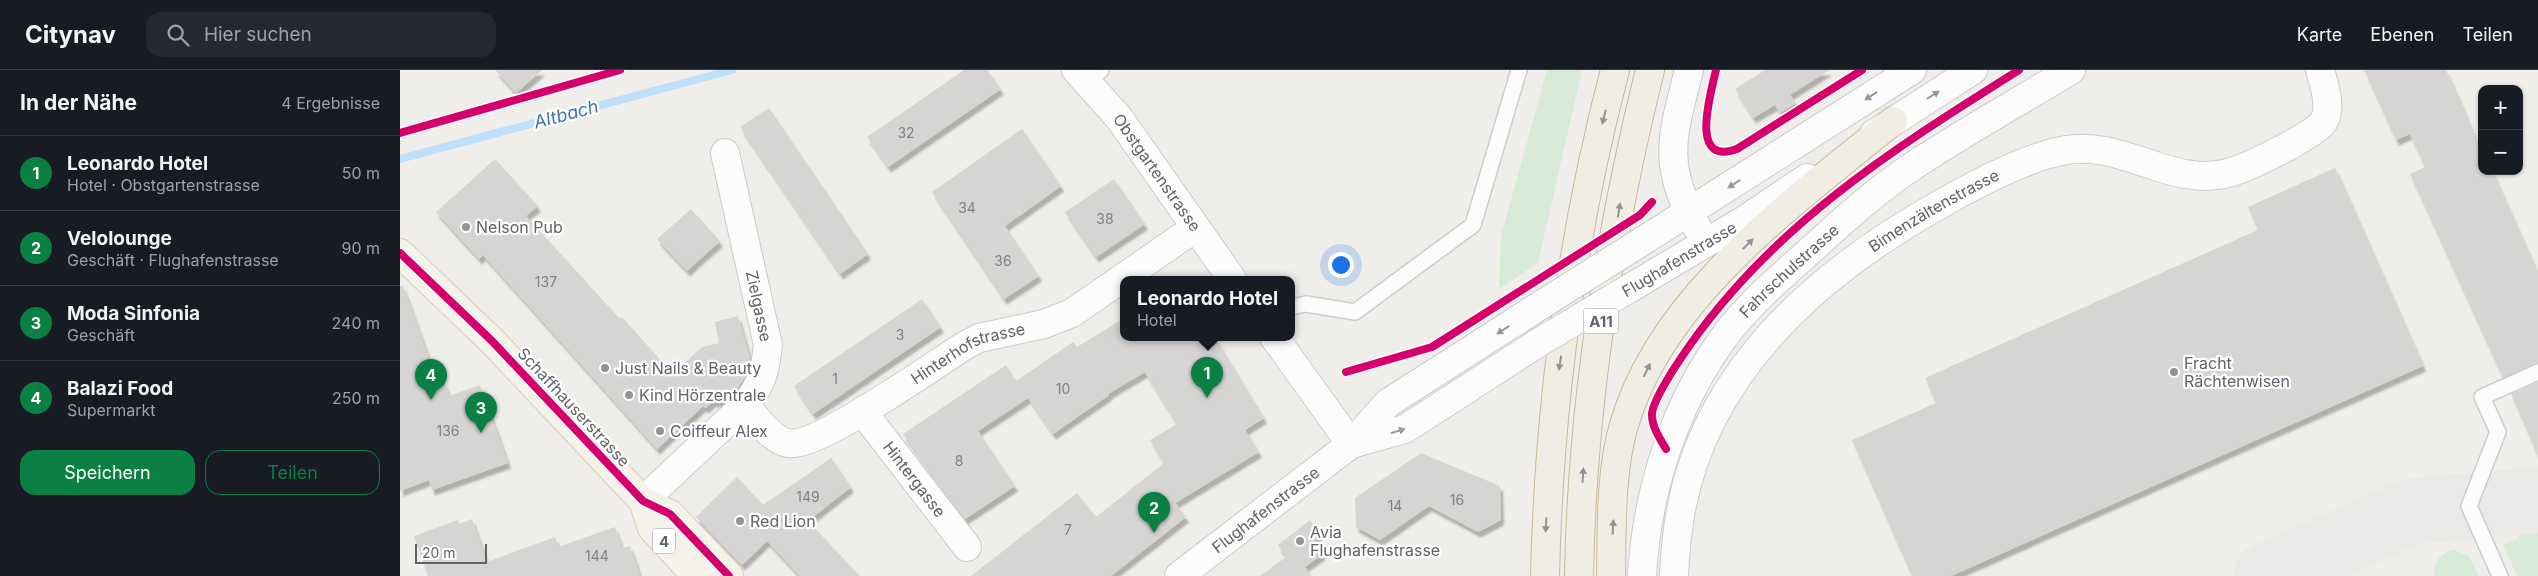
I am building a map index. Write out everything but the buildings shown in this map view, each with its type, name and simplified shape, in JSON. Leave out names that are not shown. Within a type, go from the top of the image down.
[{"type":"highway","name":"A11","points":[[1545,576],[1550,465],[1559,373],[1586,201],[1615,70]]},
{"type":"highway","name":"A11","points":[[1579,576],[1583,470],[1590,400],[1620,200],[1650,70]]},
{"type":"highway","points":[[1610,576],[1618,450],[1631,405],[1655,354],[1673,327],[1714,279],[1756,236],[1789,206],[1893,121]]},
{"type":"main road","name":"Schaffhauserstrasse","points":[[400,253],[492,341],[643,501],[670,514],[729,576]]},
{"type":"main road","name":"Schaffhauserstrasse","points":[[643,501],[652,528],[696,576]]},
{"type":"street","points":[[1689,70],[1674,138],[1673,166],[1676,186],[1688,213],[1706,243]]},
{"type":"street","name":"Flughafenstrasse","points":[[1180,576],[1351,444],[1388,403],[1912,70]]},
{"type":"street","name":"Flughafenstrasse","points":[[1351,444],[1405,429],[1538,343],[1743,221],[1973,70]]},
{"type":"street","name":"Fahrschulstrasse","points":[[1642,576],[1648,514],[1654,484],[1666,449],[1699,378],[1727,334],[1756,300],[1840,223],[1914,165],[2071,70]]},
{"type":"street","name":"Bimenzältenstrasse","points":[[1674,576],[1681,508],[1691,472],[1717,409],[1755,354],[1781,321],[1848,262],[1891,233],[1948,200],[2008,171],[2066,150],[2091,148],[2115,152],[2197,177],[2228,173],[2309,134],[2324,121],[2327,101],[2320,70]]},
{"type":"street","name":"Obstgartenstrasse","points":[[1088,74],[1230,276]]},
{"type":"street","name":"Zielgasse","points":[[643,501],[745,405],[760,387],[766,367],[768,345],[725,153]]},
{"type":"street","name":"Hinterhofstrasse","points":[[1126,276],[1195,228]]},
{"type":"street","name":"Hinterhofstrasse","points":[[745,405],[778,439],[787,443],[799,444],[816,437],[862,411],[979,338],[1044,324],[1072,314],[1120,280]]},
{"type":"street","points":[[1277,341],[1351,444]]},
{"type":"street","name":"Hintergasse","points":[[862,411],[967,547]]},
{"type":"lane","points":[[1295,306],[1306,304],[1355,312],[1473,225],[1519,70]]},
{"type":"lane","points":[[2500,576],[2469,506],[2498,432],[2482,397],[2538,372]]},
{"type":"green space","points":[[1547,70],[1582,70],[1538,263],[1499,289],[1501,236]]},
{"type":"green space","points":[[2538,529],[2538,576],[2517,576],[2503,545],[2519,538],[2518,536]]},
{"type":"green space","points":[[2454,550],[2469,556],[2479,576],[2435,576],[2436,562],[2445,553]]},
{"type":"waterway","name":"Altbach","points":[[400,159],[732,70]]},
{"type":"taxiway","points":[[2266,576],[2408,513],[2538,500]]},
{"type":"cycle path","points":[[400,133],[620,70]]},
{"type":"cycle path","points":[[1716,70],[1706,125],[1712,147],[1722,152],[1737,149],[1862,70]]},
{"type":"cycle path","points":[[1666,449],[1653,424],[1652,415],[1655,403],[1681,358],[1715,312],[1752,270],[1792,231],[1878,162],[2019,70]]},
{"type":"cycle path","points":[[1346,372],[1432,347],[1640,215],[1652,202]]},
{"type":"cycle path","points":[[400,253],[492,341],[643,501],[670,514],[729,576]]},
{"type":"place","name":"Nelson Pub","points":[[466,227]]},
{"type":"place","name":"Just Nails & Beauty","points":[[605,368]]},
{"type":"place","name":"Fracht Rächtenwisen","points":[[2174,372]]},
{"type":"place","name":"Kind Hörzentrale","points":[[629,395]]},
{"type":"place","name":"Leonardo Hotel","points":[[1207,398]]},
{"type":"place","name":"Balazi Food","points":[[431,400]]},
{"type":"place","name":"Coiffeur Alex","points":[[660,431]]},
{"type":"place","name":"Moda Sinfonia","points":[[481,433]]},
{"type":"place","name":"Red Lion","points":[[740,521]]},
{"type":"place","name":"Velolounge","points":[[1154,533]]},
{"type":"place","name":"Avia Flughafenstrasse","points":[[1300,541]]}]
